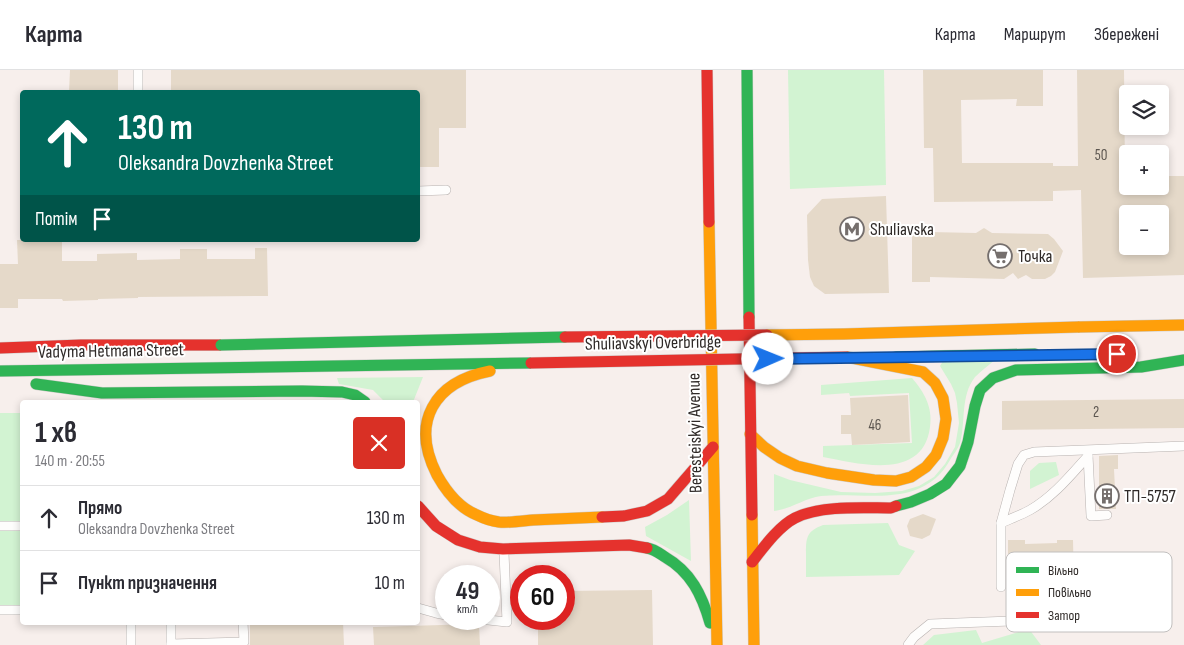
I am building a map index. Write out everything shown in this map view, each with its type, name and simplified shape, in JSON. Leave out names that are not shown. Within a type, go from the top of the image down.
[{"type":"main road","name":"Beresteiskyi Avenue","points":[[707,70],[716,645]]},
{"type":"main road","points":[[747,70],[754,645]]},
{"type":"main road","name":"Shuliavskyi Overbridge","points":[[221,345],[606,336],[844,334],[1184,325]]},
{"type":"main road","name":"Vadyma Hetmana Street","points":[[0,348],[81,345],[221,345]]},
{"type":"main road","points":[[1157,353],[1184,353]]},
{"type":"main road","name":"Shuliavskyi Overbridge","points":[[222,367],[1045,354]]},
{"type":"main road","points":[[750,434],[780,458],[797,466],[827,473],[874,480],[896,481],[911,477],[926,467],[936,455],[943,438],[946,419],[943,398],[935,383],[922,372],[848,358]]},
{"type":"main road","points":[[752,562],[776,533],[794,518],[811,512],[831,509],[891,508],[930,494],[946,484],[960,466],[968,442],[980,390],[993,378],[1016,370],[1141,367],[1184,360]]},
{"type":"main road","points":[[530,363],[479,373],[457,382],[440,394],[427,419],[426,442],[433,466],[446,490],[464,508],[481,517],[500,522],[624,516],[647,511],[668,499],[713,447]]},
{"type":"main road","name":"Vadyma Hetmana Street","points":[[0,371],[222,367]]},
{"type":"main road","points":[[0,380],[102,393],[237,397],[302,391],[342,392],[355,395],[362,400]]},
{"type":"main road","points":[[420,508],[436,526],[458,540],[480,547],[503,549],[629,545],[652,549],[669,558],[689,576],[704,602],[716,645]]},
{"type":"lane","points":[[138,70],[138,90]]},
{"type":"lane","points":[[420,191],[446,190]]},
{"type":"lane","points":[[1001,587],[1001,523],[1018,464],[1024,455],[1034,452],[1088,453],[1184,446]]},
{"type":"lane","points":[[1088,453],[1091,516],[1107,515]]},
{"type":"lane","points":[[1001,523],[1030,510],[1053,494],[1088,453]]},
{"type":"lane","points":[[0,526],[20,526]]},
{"type":"lane","points":[[500,621],[507,622],[503,549]]},
{"type":"lane","points":[[420,609],[435,613]]},
{"type":"lane","points":[[0,610],[20,610]]},
{"type":"lane","points":[[908,645],[914,637],[930,624],[1006,621]]},
{"type":"lane","points":[[131,625],[131,645]]},
{"type":"lane","points":[[170,625],[171,644],[244,642],[243,625]]},
{"type":"green space","points":[[788,70],[884,70],[886,185],[790,189]]},
{"type":"green space","points":[[996,359],[975,377],[970,384],[965,401],[962,435],[959,445],[942,472],[927,485],[913,491],[883,496],[821,496],[774,511],[774,474],[790,480],[841,492],[875,493],[902,491],[919,486],[934,477],[945,464],[955,447],[959,423],[955,393],[940,366],[943,361]]},
{"type":"green space","points":[[423,377],[414,400],[383,400],[373,390],[339,384],[337,378]]},
{"type":"green space","points":[[912,378],[927,400],[931,420],[925,444],[916,455],[903,462],[888,465],[854,463],[823,457],[823,446],[912,443],[909,393],[850,396],[849,393],[821,395],[821,385]]},
{"type":"green space","points":[[0,413],[20,413],[20,607],[0,607]]},
{"type":"green space","points":[[1056,462],[1059,475],[1030,489],[1030,471],[1039,463]]},
{"type":"green space","points":[[689,500],[691,561],[646,536],[645,527]]},
{"type":"green space","points":[[888,523],[899,545],[915,551],[899,575],[806,577],[806,543],[808,535],[814,530],[823,525]]},
{"type":"green space","points":[[976,630],[982,643],[1019,632],[1031,632],[1041,645],[923,645],[934,635]]},
{"type":"building","points":[[70,70],[118,70],[118,90],[69,90]]},
{"type":"building","points":[[171,70],[466,70],[466,128],[439,128],[439,167],[420,167],[420,90],[171,90]]},
{"type":"building","points":[[923,70],[1043,70],[1043,106],[1016,106],[1017,99],[961,100],[962,163],[1053,163],[1053,166],[1078,166],[1077,70],[1124,70],[1124,85],[1119,85],[1119,135],[1125,135],[1125,145],[1119,145],[1119,195],[1169,195],[1169,176],[1184,176],[1184,275],[1083,278],[1081,190],[1053,191],[1053,201],[934,202],[933,148],[924,148]]},
{"type":"building","points":[[886,196],[889,293],[825,294],[814,286],[810,277],[807,215],[822,199]]},
{"type":"building","name":"Точка","points":[[984,228],[992,233],[1048,234],[1063,251],[1055,272],[1045,279],[1032,279],[1026,275],[1018,279],[1013,273],[1004,279],[930,277],[930,282],[912,282],[912,229],[930,229],[930,232],[976,233]]},
{"type":"building","points":[[17,240],[20,240],[20,242],[62,242],[62,261],[97,261],[97,254],[137,253],[137,260],[180,259],[180,249],[207,249],[207,259],[255,259],[255,248],[267,248],[268,296],[138,297],[63,301],[62,299],[18,299],[18,308],[0,308],[0,264],[18,264]]},
{"type":"building","points":[[908,395],[910,442],[852,445],[851,434],[841,434],[841,415],[851,415],[850,398]]},
{"type":"building","points":[[1184,399],[1184,428],[1002,430],[1002,401]]},
{"type":"building","points":[[1118,455],[1118,469],[1114,469],[1116,509],[1099,509],[1099,456]]},
{"type":"building","points":[[923,514],[936,519],[930,535],[922,539],[910,536],[907,526],[910,519]]},
{"type":"building","points":[[1008,540],[1025,540],[1025,544],[1057,543],[1057,540],[1073,540],[1073,552],[1008,552]]},
{"type":"building","points":[[652,590],[653,645],[538,645],[538,630],[575,630],[575,591]]},
{"type":"building","points":[[250,625],[343,625],[344,645],[250,645]]},
{"type":"building","points":[[435,625],[435,630],[479,630],[480,645],[374,645],[373,627]]},
{"type":"traffic: fast","points":[[747,70],[749,317]]},
{"type":"traffic: fast","points":[[221,345],[565,337]]},
{"type":"traffic: fast","points":[[896,357],[1035,354]]},
{"type":"traffic: fast","points":[[896,506],[930,494],[946,484],[960,466],[968,442],[980,390],[993,378],[1016,370],[1141,367],[1184,360]]},
{"type":"traffic: fast","points":[[0,371],[531,363]]},
{"type":"traffic: fast","points":[[36,384],[102,393],[342,392],[355,395],[362,400]]},
{"type":"traffic: fast","points":[[647,548],[656,551],[674,563],[689,577],[699,594],[710,623]]},
{"type":"traffic: slow","points":[[709,222],[717,645]]},
{"type":"traffic: slow","points":[[1078,327],[1184,325]]},
{"type":"traffic: slow","points":[[767,335],[1078,327]]},
{"type":"traffic: slow","points":[[750,434],[780,458],[797,466],[827,473],[874,480],[896,481],[911,477],[926,467],[936,455],[943,438],[946,419],[943,398],[935,383],[923,372],[847,357]]},
{"type":"traffic: slow","points":[[490,371],[471,376],[454,384],[432,407],[427,422],[426,438],[429,456],[437,475],[449,493],[470,512],[496,522],[602,517]]},
{"type":"traffic: slow","points":[[752,515],[754,645]]},
{"type":"traffic: jam","points":[[707,70],[709,222]]},
{"type":"traffic: jam","points":[[749,317],[752,515]]},
{"type":"traffic: jam","points":[[565,337],[767,335]]},
{"type":"traffic: jam","points":[[0,348],[81,345],[221,345]]},
{"type":"traffic: jam","points":[[531,363],[847,357]]},
{"type":"traffic: jam","points":[[602,517],[624,516],[647,511],[668,499],[713,447]]},
{"type":"traffic: jam","points":[[752,562],[783,526],[805,514],[829,509],[891,508],[896,506]]},
{"type":"traffic: jam","points":[[420,508],[436,526],[458,540],[480,547],[503,549],[629,545],[647,548]]},
{"type":"place","name":"Shuliavska","points":[[852,229]]},
{"type":"place","name":"Точка","points":[[1000,256]]},
{"type":"place","name":"ТП-5757","points":[[1107,496]]},
{"type":"route","points":[[768,359],[1117,354]]}]
